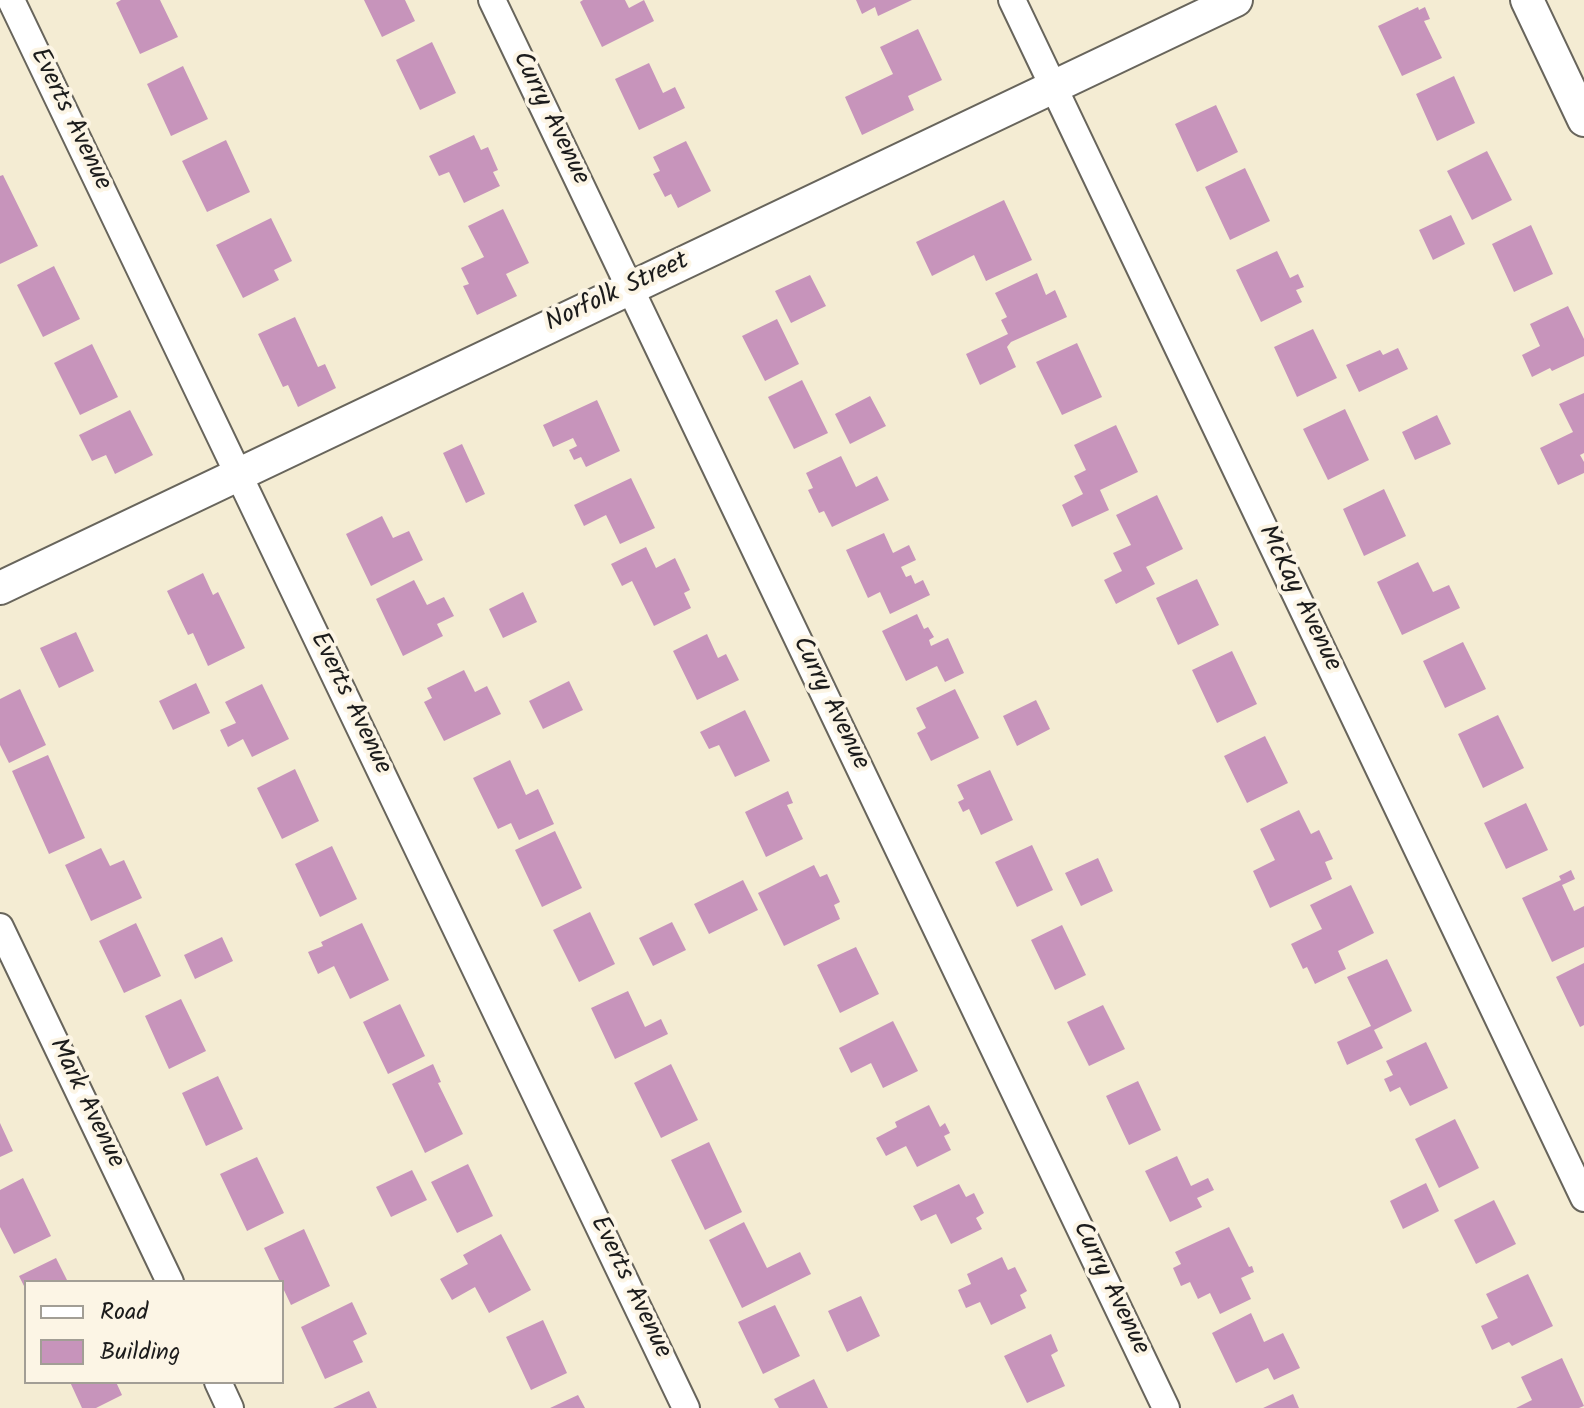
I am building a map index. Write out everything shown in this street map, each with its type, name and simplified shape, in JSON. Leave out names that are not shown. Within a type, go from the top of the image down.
[{"type":"street","name":"Everts Avenue","points":[[11,0],[686,1408]]},
{"type":"street","name":"Curry Avenue","points":[[492,0],[1166,1408]]},
{"type":"street","name":"McKay Avenue","points":[[1012,0],[1584,1198]]},
{"type":"street","name":"Norfolk Street","points":[[0,588],[1236,0]]},
{"type":"street","points":[[1527,0],[1584,120]]},
{"type":"street","name":"Mark Avenue","points":[[0,927],[169,1280]]},
{"type":"street","points":[[219,1384],[230,1408]]},
{"type":"building","points":[[121,0],[160,0],[178,37],[140,54],[116,3]]},
{"type":"building","points":[[364,0],[405,0],[415,21],[382,37]]},
{"type":"building","points":[[625,0],[629,8],[644,0],[654,21],[602,47],[580,2]]},
{"type":"building","points":[[856,0],[912,0],[878,16],[875,7],[862,14]]},
{"type":"building","points":[[1418,7],[1419,10],[1425,7],[1430,19],[1424,21],[1442,58],[1402,76],[1378,26]]},
{"type":"building","points":[[918,29],[942,80],[908,96],[914,110],[862,135],[845,97],[893,74],[880,47]]},
{"type":"building","points":[[432,42],[456,93],[420,110],[396,60]]},
{"type":"building","points":[[649,63],[663,93],[675,87],[685,108],[639,130],[615,79]]},
{"type":"building","points":[[183,66],[208,119],[171,136],[147,84]]},
{"type":"building","points":[[1454,76],[1475,123],[1437,141],[1416,94]]},
{"type":"building","points":[[1216,105],[1238,152],[1197,172],[1175,124]]},
{"type":"building","points":[[474,135],[481,150],[488,147],[498,170],[493,172],[500,186],[464,203],[449,172],[439,176],[429,156]]},
{"type":"building","points":[[226,140],[250,192],[207,212],[182,161]]},
{"type":"building","points":[[686,141],[711,191],[678,208],[671,194],[665,197],[653,174],[660,171],[653,157]]},
{"type":"building","points":[[1487,151],[1512,200],[1472,220],[1447,171]]},
{"type":"building","points":[[1245,168],[1270,221],[1230,240],[1205,187]]},
{"type":"building","points":[[3,175],[38,246],[0,264],[0,176]]},
{"type":"building","points":[[1004,200],[1032,260],[986,281],[974,255],[932,276],[916,242]]},
{"type":"building","points":[[503,209],[529,263],[506,274],[517,296],[477,315],[463,286],[469,284],[461,268],[484,257],[468,226]]},
{"type":"building","points":[[1451,215],[1465,244],[1433,260],[1419,230]]},
{"type":"building","points":[[271,218],[292,261],[274,270],[279,280],[243,298],[216,245]]},
{"type":"building","points":[[1531,225],[1553,274],[1514,292],[1492,244]]},
{"type":"building","points":[[1277,251],[1290,278],[1298,274],[1304,287],[1296,290],[1302,302],[1261,322],[1236,270]]},
{"type":"building","points":[[54,266],[80,319],[43,337],[17,285]]},
{"type":"building","points":[[1037,273],[1046,295],[1055,290],[1067,317],[1011,342],[1007,347],[1016,367],[980,385],[966,354],[1008,334],[1001,320],[1007,317],[995,293]]},
{"type":"building","points":[[810,275],[826,306],[791,323],[775,291]]},
{"type":"building","points":[[1568,306],[1584,339],[1584,356],[1532,377],[1522,355],[1540,346],[1530,324]]},
{"type":"building","points":[[295,317],[318,367],[325,364],[336,388],[298,407],[288,385],[283,387],[258,334]]},
{"type":"building","points":[[777,319],[799,364],[765,381],[742,336]]},
{"type":"building","points":[[1313,329],[1337,378],[1297,397],[1274,347]]},
{"type":"building","points":[[1077,343],[1102,397],[1062,415],[1036,362]]},
{"type":"building","points":[[92,344],[118,397],[80,415],[54,363]]},
{"type":"building","points":[[1398,348],[1408,369],[1359,392],[1346,365],[1380,350],[1383,355]]},
{"type":"building","points":[[802,380],[828,433],[794,449],[768,397]]},
{"type":"building","points":[[1584,393],[1584,453],[1580,455],[1584,473],[1558,485],[1540,448],[1573,432],[1559,404]]},
{"type":"building","points":[[870,396],[886,426],[850,444],[835,414]]},
{"type":"building","points":[[597,400],[620,451],[586,467],[581,457],[574,460],[569,450],[577,446],[573,438],[553,447],[543,425]]},
{"type":"building","points":[[1345,409],[1369,460],[1328,480],[1303,429]]},
{"type":"building","points":[[130,410],[153,455],[115,474],[106,455],[92,461],[79,435]]},
{"type":"building","points":[[1437,415],[1451,444],[1415,460],[1402,432]]},
{"type":"building","points":[[1116,425],[1138,472],[1100,490],[1109,510],[1072,527],[1062,505],[1083,494],[1074,476],[1086,470],[1074,445]]},
{"type":"building","points":[[462,444],[485,494],[466,503],[443,453]]},
{"type":"building","points":[[841,456],[856,487],[877,476],[889,500],[832,527],[824,511],[819,513],[808,490],[813,488],[806,473]]},
{"type":"building","points":[[631,478],[655,528],[620,544],[606,515],[584,526],[574,505]]},
{"type":"building","points":[[1384,489],[1406,536],[1364,556],[1343,509]]},
{"type":"building","points":[[1157,495],[1183,549],[1146,567],[1155,584],[1116,604],[1104,580],[1122,571],[1113,553],[1131,545],[1116,515]]},
{"type":"building","points":[[382,516],[393,538],[409,531],[423,560],[371,586],[346,534]]},
{"type":"building","points":[[884,533],[893,553],[909,545],[916,560],[901,567],[906,577],[911,575],[915,584],[923,580],[930,595],[890,614],[880,592],[868,598],[846,550]]},
{"type":"building","points":[[646,547],[656,568],[675,558],[690,590],[684,593],[691,608],[654,626],[632,581],[622,586],[611,564]]},
{"type":"building","points":[[1418,562],[1433,592],[1449,585],[1460,608],[1402,635],[1377,582]]},
{"type":"building","points":[[203,573],[213,595],[218,592],[245,648],[208,666],[193,633],[188,635],[167,591]]},
{"type":"building","points":[[1197,579],[1219,625],[1178,645],[1156,598]]},
{"type":"building","points":[[414,580],[427,605],[444,597],[454,616],[437,624],[443,636],[403,656],[376,599]]},
{"type":"building","points":[[523,592],[537,622],[503,638],[489,609]]},
{"type":"building","points":[[917,614],[924,629],[928,627],[934,637],[929,640],[931,646],[948,638],[964,673],[945,682],[937,666],[906,681],[882,631]]},
{"type":"building","points":[[76,632],[94,671],[59,688],[40,648]]},
{"type":"building","points":[[707,634],[718,658],[726,654],[739,680],[697,700],[673,651]]},
{"type":"building","points":[[1463,642],[1486,689],[1445,708],[1423,661]]},
{"type":"building","points":[[1232,651],[1257,704],[1217,723],[1192,670]]},
{"type":"building","points":[[464,670],[475,692],[487,686],[501,714],[444,741],[424,702],[432,698],[427,688]]},
{"type":"building","points":[[569,681],[583,710],[543,729],[529,701]]},
{"type":"building","points":[[196,683],[210,713],[173,730],[159,701]]},
{"type":"building","points":[[262,684],[289,739],[252,757],[243,739],[228,747],[220,730],[236,723],[225,702]]},
{"type":"building","points":[[20,689],[46,745],[9,763],[0,745],[0,699]]},
{"type":"building","points":[[955,689],[979,738],[931,761],[917,733],[926,728],[916,708]]},
{"type":"building","points":[[1036,700],[1050,729],[1017,746],[1003,716]]},
{"type":"building","points":[[745,710],[770,761],[735,777],[719,745],[709,749],[700,732]]},
{"type":"building","points":[[1498,715],[1524,768],[1483,788],[1458,734]]},
{"type":"building","points":[[1265,736],[1288,783],[1247,803],[1224,756]]},
{"type":"building","points":[[48,755],[85,838],[49,854],[12,771]]},
{"type":"building","points":[[510,760],[526,795],[538,789],[554,824],[519,840],[511,823],[498,829],[473,778]]},
{"type":"building","points":[[295,769],[319,821],[282,839],[257,788]]},
{"type":"building","points":[[990,770],[1013,820],[981,835],[969,809],[963,812],[958,802],[964,799],[957,785]]},
{"type":"building","points":[[788,791],[793,803],[787,805],[803,839],[766,857],[745,812]]},
{"type":"building","points":[[1526,803],[1548,850],[1506,869],[1484,823]]},
{"type":"building","points":[[1299,810],[1311,834],[1319,830],[1333,859],[1325,862],[1332,879],[1270,908],[1253,871],[1275,860],[1260,829]]},
{"type":"building","points":[[555,831],[582,888],[542,907],[515,850]]},
{"type":"building","points":[[1032,845],[1053,890],[1017,907],[995,862]]},
{"type":"building","points":[[332,846],[357,899],[320,917],[295,864]]},
{"type":"building","points":[[101,848],[110,866],[124,860],[142,898],[91,921],[65,865]]},
{"type":"building","points":[[1098,858],[1113,891],[1081,906],[1065,873]]},
{"type":"building","points":[[814,865],[820,877],[827,874],[840,902],[834,905],[840,919],[784,946],[758,893]]},
{"type":"building","points":[[1571,870],[1575,879],[1562,885],[1574,911],[1584,906],[1584,947],[1552,962],[1522,898],[1561,880],[1559,876]]},
{"type":"building","points":[[743,880],[758,910],[709,934],[694,904]]},
{"type":"building","points":[[1351,885],[1374,933],[1338,951],[1346,969],[1315,984],[1307,967],[1303,969],[1291,944],[1322,929],[1310,905]]},
{"type":"building","points":[[590,912],[615,964],[579,982],[553,930]]},
{"type":"building","points":[[672,922],[686,950],[653,966],[639,938]]},
{"type":"building","points":[[136,923],[161,976],[124,993],[99,941]]},
{"type":"building","points":[[362,923],[389,980],[350,999],[334,966],[318,974],[308,952],[323,946],[321,942]]},
{"type":"building","points":[[1062,925],[1086,975],[1055,990],[1031,940]]},
{"type":"building","points":[[222,937],[233,961],[195,979],[184,955]]},
{"type":"building","points":[[856,947],[879,994],[840,1013],[817,965]]},
{"type":"building","points":[[1387,959],[1412,1011],[1374,1030],[1383,1048],[1347,1065],[1337,1042],[1371,1026],[1347,977]]},
{"type":"building","points":[[1584,963],[1584,1025],[1580,1027],[1556,977]]},
{"type":"building","points":[[628,991],[645,1027],[661,1019],[668,1034],[615,1059],[591,1008]]},
{"type":"building","points":[[181,999],[206,1051],[169,1069],[145,1016]]},
{"type":"building","points":[[400,1004],[425,1056],[388,1074],[363,1022]]},
{"type":"building","points":[[1103,1005],[1125,1049],[1089,1066],[1067,1022]]},
{"type":"building","points":[[893,1021],[918,1071],[883,1088],[871,1063],[851,1073],[839,1048]]},
{"type":"building","points":[[1426,1042],[1448,1088],[1410,1106],[1400,1087],[1390,1092],[1384,1079],[1393,1075],[1386,1061]]},
{"type":"building","points":[[433,1064],[441,1082],[438,1083],[463,1134],[425,1153],[392,1084]]},
{"type":"building","points":[[671,1064],[698,1120],[661,1138],[634,1083]]},
{"type":"building","points":[[218,1076],[243,1129],[206,1146],[182,1093]]},
{"type":"building","points":[[1138,1081],[1161,1130],[1129,1145],[1106,1096]]},
{"type":"building","points":[[929,1105],[940,1127],[945,1123],[950,1133],[944,1136],[951,1150],[917,1167],[906,1146],[886,1156],[876,1138],[897,1127],[895,1122]]},
{"type":"building","points":[[1455,1119],[1479,1168],[1439,1188],[1415,1139]]},
{"type":"building","points":[[0,1123],[13,1151],[0,1157]]},
{"type":"building","points":[[709,1142],[742,1212],[705,1230],[671,1160]]},
{"type":"building","points":[[1177,1156],[1191,1186],[1208,1178],[1214,1190],[1197,1198],[1202,1207],[1170,1222],[1145,1171]]},
{"type":"building","points":[[257,1157],[284,1213],[247,1231],[220,1174]]},
{"type":"building","points":[[468,1164],[493,1216],[457,1233],[431,1182]]},
{"type":"building","points":[[412,1170],[427,1200],[391,1217],[376,1187]]},
{"type":"building","points":[[23,1178],[51,1236],[14,1254],[0,1227],[0,1190]]},
{"type":"building","points":[[1426,1183],[1439,1211],[1403,1229],[1390,1201]]},
{"type":"building","points":[[959,1184],[966,1197],[974,1193],[984,1213],[976,1218],[982,1229],[951,1244],[936,1214],[921,1221],[913,1206]]},
{"type":"building","points":[[1494,1200],[1516,1244],[1476,1264],[1454,1220]]},
{"type":"building","points":[[744,1222],[767,1268],[800,1252],[811,1274],[742,1308],[709,1240]]},
{"type":"building","points":[[1229,1227],[1254,1272],[1241,1278],[1251,1299],[1220,1314],[1210,1293],[1198,1299],[1190,1282],[1181,1286],[1173,1268],[1181,1264],[1175,1252]]},
{"type":"building","points":[[304,1229],[330,1286],[291,1305],[284,1290],[284,1280],[279,1280],[264,1248]]},
{"type":"building","points":[[501,1234],[531,1290],[489,1313],[475,1287],[452,1300],[440,1279],[468,1264],[463,1255]]},
{"type":"building","points":[[1002,1257],[1008,1270],[1015,1267],[1027,1291],[1020,1295],[1026,1308],[991,1325],[980,1302],[966,1308],[958,1290],[971,1284],[967,1274]]},
{"type":"building","points":[[56,1258],[67,1280],[24,1280],[24,1286],[19,1276]]},
{"type":"building","points":[[1528,1274],[1553,1326],[1512,1346],[1509,1342],[1492,1350],[1481,1326],[1498,1318],[1486,1294]]},
{"type":"building","points":[[861,1296],[880,1336],[847,1352],[828,1311]]},
{"type":"building","points":[[352,1302],[367,1334],[353,1341],[363,1362],[325,1379],[301,1327]]},
{"type":"building","points":[[775,1305],[800,1356],[763,1374],[738,1322]]},
{"type":"building","points":[[1251,1313],[1264,1342],[1283,1333],[1300,1368],[1274,1380],[1268,1368],[1236,1383],[1212,1333]]},
{"type":"building","points":[[543,1320],[567,1373],[531,1390],[506,1337]]},
{"type":"building","points":[[1051,1334],[1058,1351],[1051,1355],[1065,1386],[1027,1403],[1004,1356]]},
{"type":"building","points":[[1562,1358],[1584,1406],[1516,1408],[1532,1400],[1521,1377]]},
{"type":"building","points":[[814,1379],[828,1408],[779,1408],[774,1399]]},
{"type":"building","points":[[71,1384],[117,1384],[122,1395],[96,1408],[82,1408]]},
{"type":"building","points":[[369,1391],[377,1408],[333,1408]]},
{"type":"building","points":[[1293,1394],[1299,1408],[1263,1408]]},
{"type":"building","points":[[578,1395],[585,1408],[550,1408]]}]
